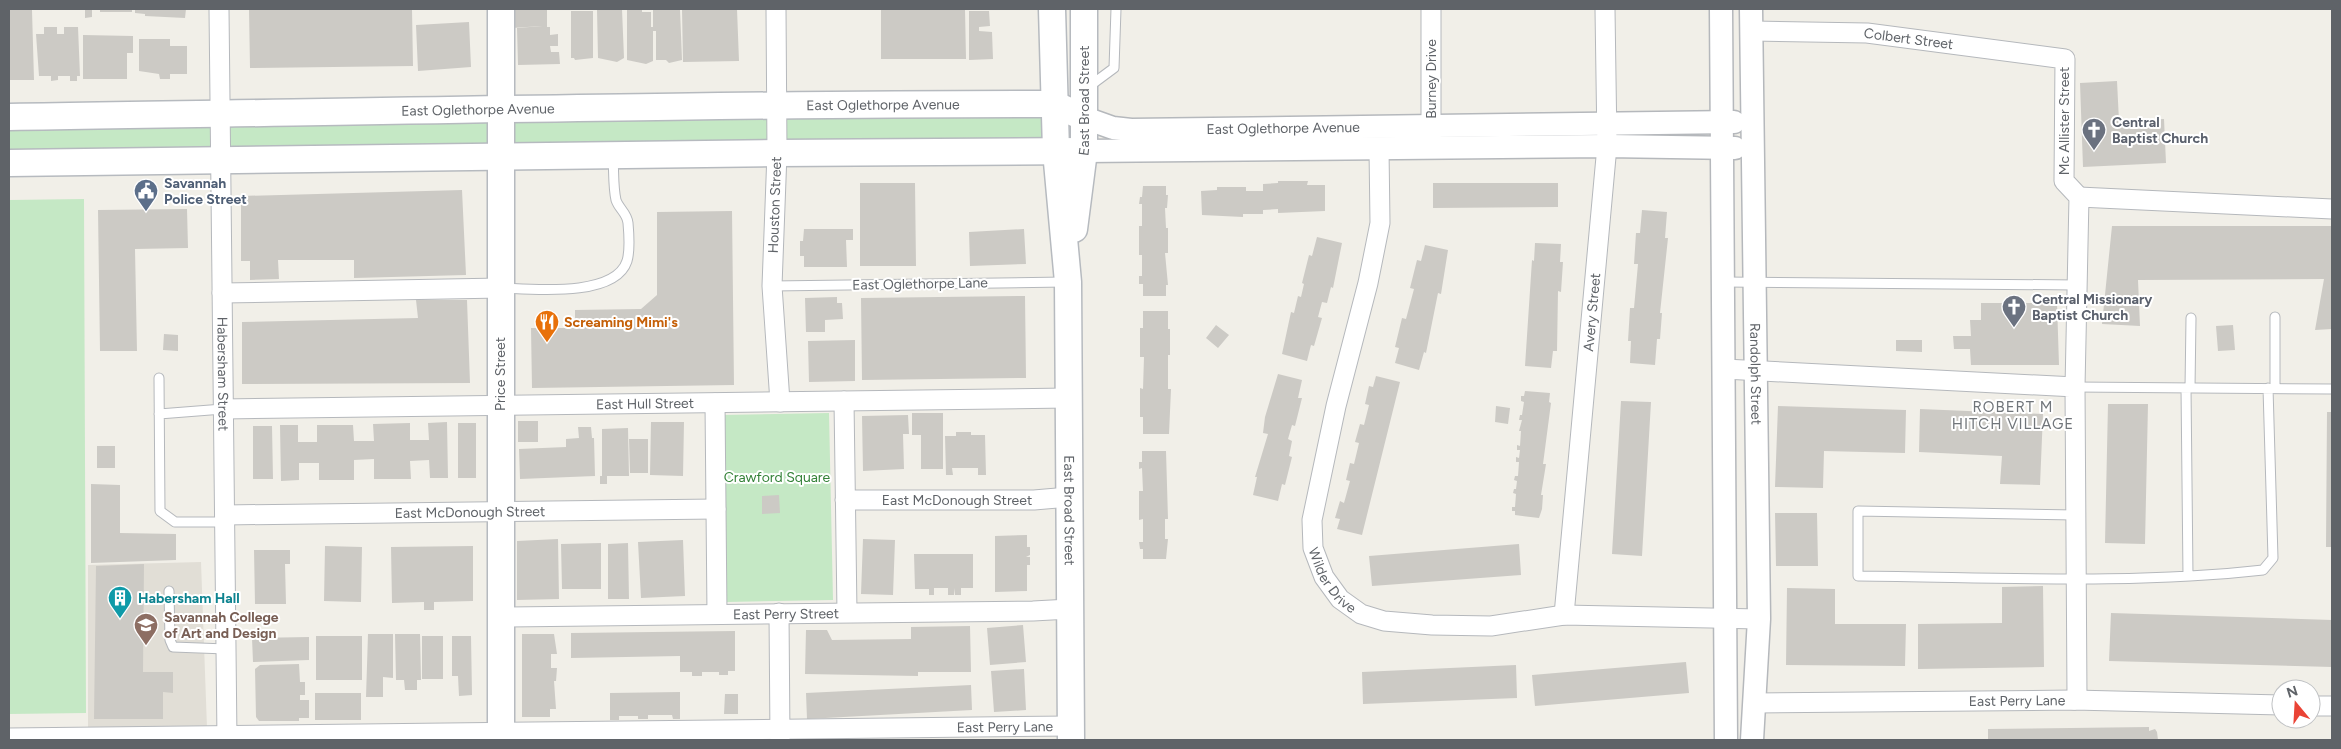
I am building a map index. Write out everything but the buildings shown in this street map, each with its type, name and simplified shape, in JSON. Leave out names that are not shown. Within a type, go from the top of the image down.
[{"type":"main road","name":"Price Street","points":[[501,9],[501,737]]},
{"type":"main road","name":"East Broad Street","points":[[1052,9],[1056,151],[1068,282],[1071,733]]},
{"type":"main road","name":"East Broad Street","points":[[1068,282],[1084,151],[1084,9]]},
{"type":"main road","name":"East Oglethorpe Avenue","points":[[9,117],[502,108],[1054,104],[1085,118]]},
{"type":"main road","name":"East Oglethorpe Avenue","points":[[9,163],[1084,151]]},
{"type":"street","name":"Habersham Street","points":[[219,9],[227,739]]},
{"type":"street","name":"Houston Street","points":[[776,9],[777,153],[772,286],[780,402]]},
{"type":"street","name":"Burney Drive","points":[[1431,9],[1431,148]]},
{"type":"street","name":"Avery Street","points":[[1564,616],[1607,146],[1604,9]]},
{"type":"street","points":[[1721,9],[1720,148],[1724,368],[1726,740]]},
{"type":"street","name":"Randolph Street","points":[[1751,9],[1753,31],[1754,372],[1759,619],[1752,740]]},
{"type":"street","name":"Colbert Street","points":[[1753,31],[1867,33],[2065,59]]},
{"type":"street","name":"Mc Allister Street","points":[[2065,59],[2064,181],[2078,197]]},
{"type":"street","name":"East Oglethorpe Avenue","points":[[1085,118],[1112,128],[1131,130],[1720,123],[1752,121]]},
{"type":"street","name":"East Oglethorpe Avenue","points":[[1084,151],[1607,146],[1752,147]]},
{"type":"street","name":"Wilder Drive","points":[[1379,149],[1380,223],[1368,283],[1336,406],[1312,520],[1313,548],[1324,577],[1340,599],[1361,614],[1384,621],[1432,626],[1491,626],[1564,616],[1759,619]]},
{"type":"street","points":[[2074,700],[2077,696],[2075,387],[2078,197],[2332,209]]},
{"type":"street","points":[[222,293],[501,288]]},
{"type":"street","points":[[1724,368],[1754,372],[2075,387]]},
{"type":"street","name":"East Hull Street","points":[[223,409],[1068,398]]},
{"type":"street","points":[[844,401],[847,612]]},
{"type":"street","points":[[715,402],[717,614]]},
{"type":"street","name":"East McDonough Street","points":[[845,500],[1034,500],[1069,497]]},
{"type":"street","name":"East McDonough Street","points":[[225,519],[716,509]]},
{"type":"street","name":"East Perry Street","points":[[501,617],[1070,609]]},
{"type":"street","points":[[778,613],[780,735]]},
{"type":"street","name":"East Perry Lane","points":[[1755,703],[2074,700],[2271,705]]},
{"type":"street","name":"East Perry Lane","points":[[9,738],[227,739],[1071,733]]},
{"type":"lane","points":[[1085,90],[1114,68],[1116,9]]},
{"type":"lane","points":[[501,288],[567,291],[601,282],[613,277],[623,269],[627,261],[628,218],[615,197],[613,155]]},
{"type":"lane","name":"East Oglethorpe Lane","points":[[772,286],[1068,282]]},
{"type":"lane","points":[[1723,282],[2077,285]]},
{"type":"lane","points":[[2076,515],[1858,511],[1858,576],[2076,578],[2188,576],[2263,570],[2273,558],[2272,388],[2274,317]]},
{"type":"lane","points":[[2188,576],[2188,388],[2191,318]]},
{"type":"lane","points":[[159,378],[160,512],[175,522],[225,519]]},
{"type":"lane","points":[[2075,387],[2332,389]]},
{"type":"lane","points":[[159,414],[223,409]]},
{"type":"lane","points":[[168,592],[170,640],[173,647],[226,649]]},
{"type":"shaded area","name":"Savannah College of Art and Design","points":[[201,562],[207,728],[88,727],[88,565]]},
{"type":"green space","points":[[1042,96],[1047,164],[9,173],[9,113]]},
{"type":"green space","points":[[84,199],[86,713],[9,714],[9,200]]},
{"type":"green space","name":"Crawford Square","points":[[829,413],[833,600],[726,602],[723,415]]},
{"type":"place","name":"Central Baptist Church","points":[[2094,151]]},
{"type":"place","name":"Savannah Police Street","points":[[146,212]]},
{"type":"place","name":"Central Missionary Baptist Church","points":[[2014,328]]},
{"type":"place","name":"Screaming Mimi's","points":[[547,343]]},
{"type":"place","name":"Habersham Hall","points":[[120,619]]},
{"type":"place","name":"Savannah College of Art and Design","points":[[146,646]]},
{"type":"district","name":"ROBERT M HITCH VILLAGE","points":[[2013,416]]}]
